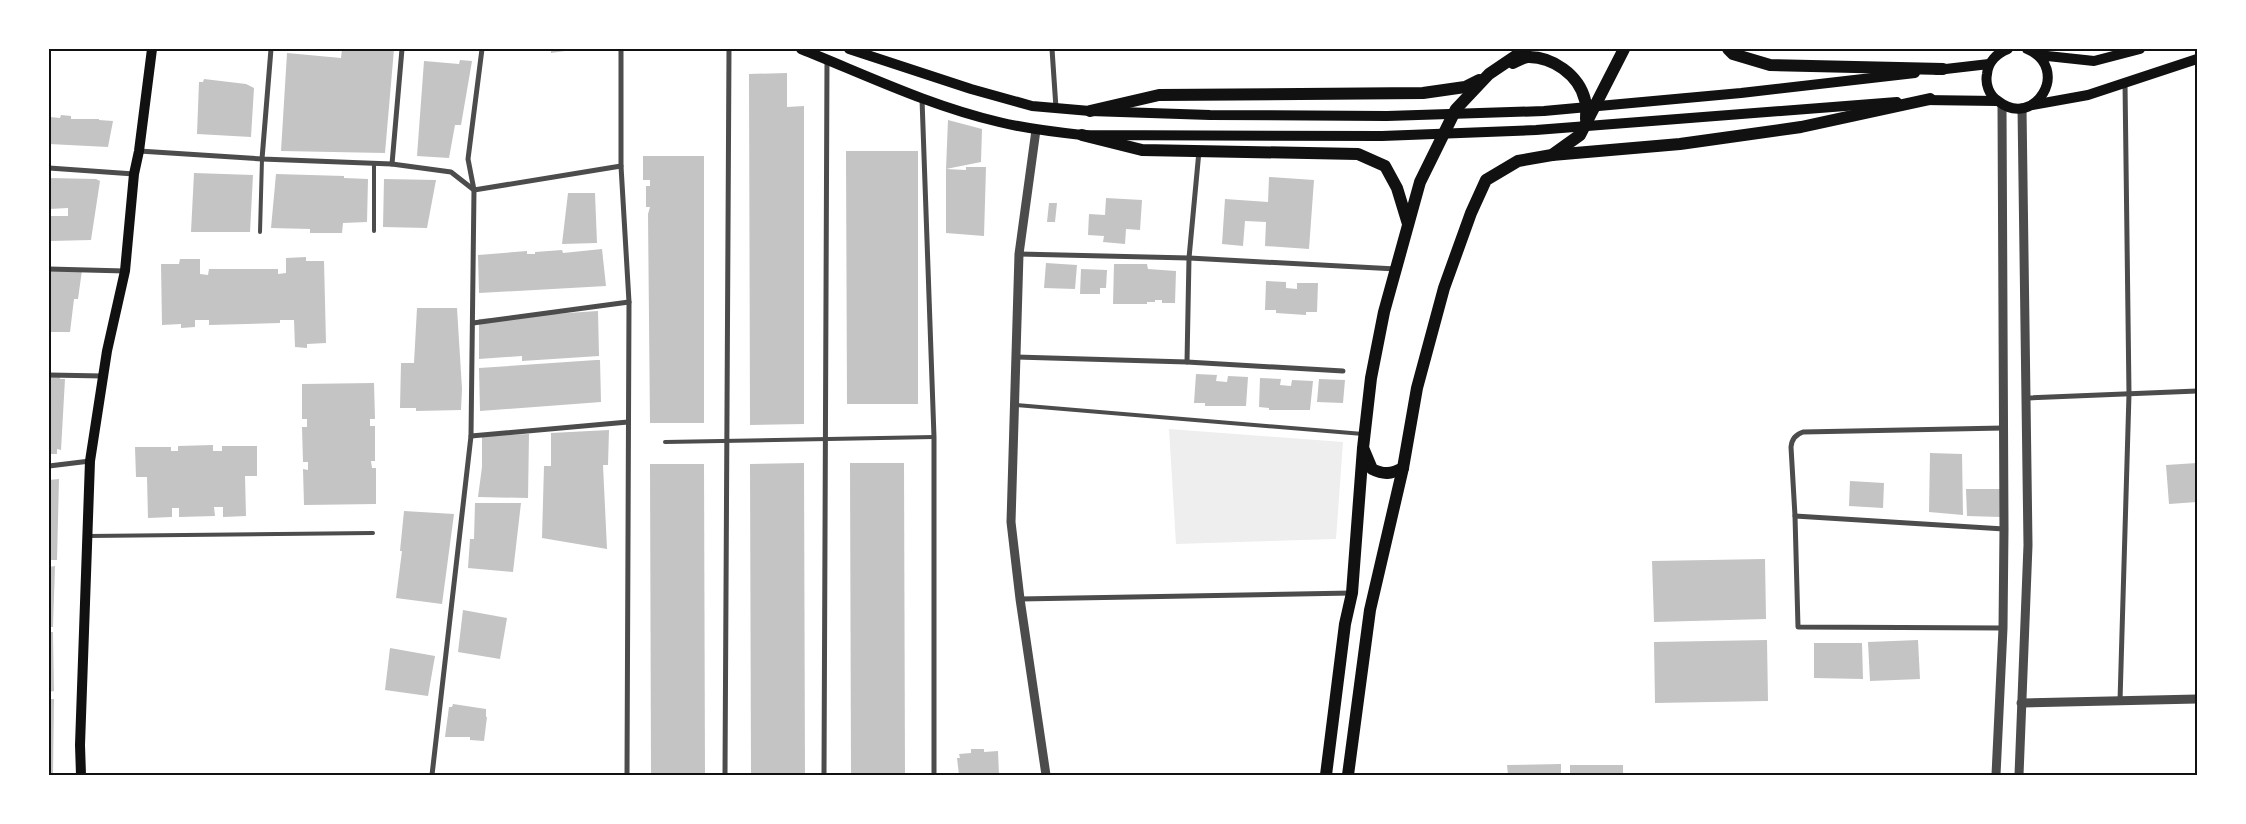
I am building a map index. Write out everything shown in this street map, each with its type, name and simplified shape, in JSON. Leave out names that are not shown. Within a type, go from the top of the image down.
[{"type":"main road","points":[[81,775],[80,745],[90,461],[103,376],[125,271],[134,174],[139,150],[152,49]]},
{"type":"main road","points":[[801,49],[922,99],[998,122],[1036,130],[1082,134],[1382,136],[1536,130],[1930,99],[2000,103],[2027,107],[2088,95],[2197,58]]},
{"type":"main road","points":[[849,49],[971,89],[1032,106],[1056,109],[1210,115],[1386,116],[1544,111],[1741,93],[1943,69],[1993,56],[2008,49]]},
{"type":"main road","points":[[1326,775],[1346,624],[1352,593],[1362,448],[1384,312],[1420,182],[1456,109],[1490,74],[1526,49]]},
{"type":"main road","points":[[1552,155],[1580,134],[1624,49]]},
{"type":"main road","points":[[1728,49],[1733,54],[1770,65],[1943,69]]},
{"type":"main road","points":[[2031,51],[2094,61],[2140,49]]},
{"type":"main road","points":[[2027,107],[2045,91],[2048,82],[2048,72],[2031,51]]},
{"type":"main road","points":[[1993,56],[1987,82],[1989,91],[2000,103]]},
{"type":"main road","points":[[1090,111],[1159,96],[1423,93],[1464,87],[1525,57],[1544,59],[1568,72],[1579,85],[1586,100],[1586,123]]},
{"type":"main road","points":[[1348,775],[1370,610],[1403,468],[1417,388],[1444,288],[1471,213],[1486,180],[1518,161],[1552,155],[1680,144],[1801,127],[1930,99]]},
{"type":"main road","points":[[1082,134],[1142,150],[1358,154],[1385,166],[1397,188],[1408,225]]},
{"type":"main road","points":[[1362,448],[1372,469],[1379,473],[1392,474],[1403,468]]},
{"type":"street","points":[[262,159],[270,49]]},
{"type":"street","points":[[392,164],[402,49]]},
{"type":"street","points":[[432,775],[471,436],[474,190],[468,159],[482,49]]},
{"type":"street","points":[[620,49],[621,166],[628,302],[627,775]]},
{"type":"street","points":[[725,775],[729,49]]},
{"type":"street","points":[[1052,49],[1056,109]]},
{"type":"street","points":[[824,775],[827,59]]},
{"type":"street","points":[[2120,702],[2129,394],[2125,82]]},
{"type":"street","points":[[922,99],[934,436],[934,775]]},
{"type":"street","points":[[1996,775],[2004,530],[2000,103]]},
{"type":"street","points":[[2020,775],[2021,703],[2028,546],[2026,398],[2027,107]]},
{"type":"street","points":[[1036,130],[1018,254],[1011,522],[1020,599],[1046,775]]},
{"type":"street","points":[[139,150],[262,159],[392,164],[451,172],[474,190],[621,166]]},
{"type":"street","points":[[1187,362],[1189,258],[1199,151]]},
{"type":"street","points":[[49,168],[134,174]]},
{"type":"street","points":[[1018,254],[1189,258],[1396,269]]},
{"type":"street","points":[[49,269],[125,271]]},
{"type":"street","points":[[473,323],[628,302]]},
{"type":"street","points":[[1015,357],[1187,362],[1343,371]]},
{"type":"street","points":[[49,375],[103,376]]},
{"type":"street","points":[[2026,398],[2197,391]]},
{"type":"street","points":[[471,436],[628,422]]},
{"type":"street","points":[[2002,628],[1798,627],[1791,447],[1798,434],[1803,432],[2003,428]]},
{"type":"street","points":[[49,466],[90,461]]},
{"type":"street","points":[[1795,516],[2004,530]]},
{"type":"street","points":[[1020,599],[1352,593]]},
{"type":"street","points":[[2021,703],[2197,699]]},
{"type":"lane","points":[[260,232],[262,159]]},
{"type":"lane","points":[[374,164],[374,231]]},
{"type":"lane","points":[[1014,404],[1364,434]]},
{"type":"lane","points":[[665,442],[934,436]]},
{"type":"lane","points":[[88,536],[373,533]]},
{"type":"shaded area","points":[[1169,429],[1343,442],[1336,539],[1176,544]]},
{"type":"building","points":[[342,49],[394,49],[385,153],[281,151],[287,53],[341,58]]},
{"type":"building","points":[[551,49],[572,49],[572,50],[551,53]]},
{"type":"building","points":[[460,60],[472,61],[461,125],[455,125],[449,158],[417,156],[424,61],[459,64]]},
{"type":"building","points":[[787,73],[787,107],[804,106],[804,424],[750,425],[749,74]]},
{"type":"building","points":[[204,79],[246,84],[254,88],[251,137],[197,134],[199,82],[203,82]]},
{"type":"building","points":[[61,115],[71,116],[71,119],[113,121],[108,147],[49,144],[50,117],[60,118]]},
{"type":"building","points":[[948,120],[982,129],[981,162],[946,169]]},
{"type":"building","points":[[846,151],[918,151],[918,404],[847,404]]},
{"type":"building","points":[[643,156],[704,156],[704,423],[650,423],[648,214],[650,207],[646,207],[646,186],[650,186],[650,180],[643,180]]},
{"type":"building","points":[[966,167],[986,167],[984,236],[946,233],[946,169],[966,170]]},
{"type":"building","points":[[194,173],[253,175],[250,232],[191,232]]},
{"type":"building","points":[[276,174],[344,176],[344,178],[368,179],[367,222],[343,223],[342,233],[310,233],[310,229],[271,228]]},
{"type":"building","points":[[1269,177],[1314,180],[1309,249],[1265,246],[1266,222],[1245,221],[1243,246],[1222,244],[1225,199],[1268,202]]},
{"type":"building","points":[[49,178],[96,179],[100,181],[91,240],[50,241],[50,216],[68,216],[68,208],[49,209]]},
{"type":"building","points":[[384,179],[436,180],[427,228],[383,227]]},
{"type":"building","points":[[568,193],[595,193],[597,243],[562,244]]},
{"type":"building","points":[[1106,198],[1142,200],[1140,230],[1126,229],[1125,244],[1103,242],[1104,236],[1088,235],[1089,214],[1105,215]]},
{"type":"building","points":[[1049,203],[1057,203],[1055,222],[1047,222]]},
{"type":"building","points":[[602,249],[606,286],[479,293],[478,255],[527,251],[527,254],[535,254],[535,252],[562,250],[563,253]]},
{"type":"building","points":[[306,257],[306,261],[324,261],[326,343],[307,344],[307,348],[295,347],[294,320],[280,320],[280,323],[209,325],[209,320],[195,320],[195,327],[181,328],[181,324],[162,325],[161,264],[179,264],[180,259],[200,259],[200,274],[208,275],[209,269],[278,269],[278,274],[286,273],[286,258]]},
{"type":"building","points":[[1046,263],[1077,265],[1075,289],[1044,288]]},
{"type":"building","points":[[1114,264],[1147,264],[1148,269],[1176,271],[1175,303],[1162,303],[1162,300],[1155,300],[1155,302],[1147,302],[1147,304],[1113,304]]},
{"type":"building","points":[[49,269],[82,270],[78,299],[74,299],[70,332],[49,332]]},
{"type":"building","points":[[1081,269],[1107,270],[1106,288],[1100,288],[1100,294],[1080,294]]},
{"type":"building","points":[[1266,281],[1286,282],[1286,288],[1297,289],[1297,283],[1318,283],[1317,312],[1306,312],[1306,315],[1276,313],[1276,310],[1265,310]]},
{"type":"building","points":[[417,308],[457,308],[462,389],[461,410],[416,411],[416,408],[400,408],[401,363],[414,363]]},
{"type":"building","points":[[598,311],[599,356],[522,361],[522,356],[479,359],[479,319]]},
{"type":"building","points":[[600,360],[601,402],[480,411],[479,368]]},
{"type":"building","points":[[49,374],[61,374],[60,379],[65,379],[61,450],[57,449],[57,454],[49,454]]},
{"type":"building","points":[[1196,374],[1217,375],[1216,381],[1227,382],[1228,376],[1248,377],[1246,406],[1205,406],[1205,403],[1194,403]]},
{"type":"building","points":[[1260,378],[1281,379],[1280,385],[1291,386],[1292,380],[1313,381],[1310,410],[1269,410],[1269,408],[1259,407]]},
{"type":"building","points":[[1319,379],[1345,380],[1343,403],[1317,402]]},
{"type":"building","points":[[374,383],[375,419],[370,419],[370,426],[375,426],[375,461],[371,461],[372,468],[376,468],[376,504],[304,505],[303,469],[308,470],[308,462],[303,462],[302,427],[307,427],[307,419],[302,419],[302,384]]},
{"type":"building","points":[[609,430],[608,465],[603,465],[607,549],[542,538],[544,466],[551,466],[551,433]]},
{"type":"building","points":[[529,434],[528,498],[478,497],[482,467],[482,436]]},
{"type":"building","points":[[213,445],[213,451],[222,451],[222,446],[257,446],[257,476],[245,476],[246,516],[223,517],[223,507],[214,507],[215,516],[179,517],[179,508],[172,508],[172,517],[148,518],[147,477],[136,477],[135,447],[171,447],[171,451],[178,451],[178,446]]},
{"type":"building","points":[[1930,453],[1962,454],[1963,515],[1929,512]]},
{"type":"building","points":[[804,463],[805,775],[751,775],[750,464]]},
{"type":"building","points":[[850,463],[904,463],[905,775],[851,775]]},
{"type":"building","points":[[2197,463],[2197,502],[2169,504],[2166,465]]},
{"type":"building","points":[[650,464],[704,464],[705,775],[651,775]]},
{"type":"building","points":[[59,479],[57,560],[49,560],[49,480]]},
{"type":"building","points":[[1850,481],[1884,483],[1883,508],[1849,506]]},
{"type":"building","points":[[1966,489],[2002,489],[2000,517],[1967,516]]},
{"type":"building","points":[[475,503],[521,503],[513,572],[468,568],[470,539],[474,539]]},
{"type":"building","points":[[404,511],[454,514],[442,604],[396,598],[402,551],[400,551]]},
{"type":"building","points":[[1765,559],[1766,619],[1654,622],[1652,561]]},
{"type":"building","points":[[55,566],[53,627],[49,627],[49,567]]},
{"type":"building","points":[[463,610],[507,618],[500,659],[458,652]]},
{"type":"building","points":[[49,632],[53,632],[54,691],[49,692]]},
{"type":"building","points":[[1767,640],[1768,701],[1655,703],[1654,642]]},
{"type":"building","points":[[1918,640],[1920,679],[1870,681],[1868,642]]},
{"type":"building","points":[[1814,643],[1862,643],[1863,679],[1814,678]]},
{"type":"building","points":[[390,648],[435,656],[428,696],[385,690]]},
{"type":"building","points":[[49,699],[54,699],[53,775],[49,775]]},
{"type":"building","points":[[453,704],[486,709],[484,741],[470,740],[470,737],[445,737],[449,707],[452,707]]},
{"type":"building","points":[[971,749],[984,749],[984,752],[998,751],[999,775],[959,775],[957,758],[960,758],[959,754],[971,753]]},
{"type":"building","points":[[1561,764],[1561,775],[1508,775],[1507,765]]},
{"type":"building","points":[[1570,765],[1623,765],[1623,775],[1570,775]]}]
